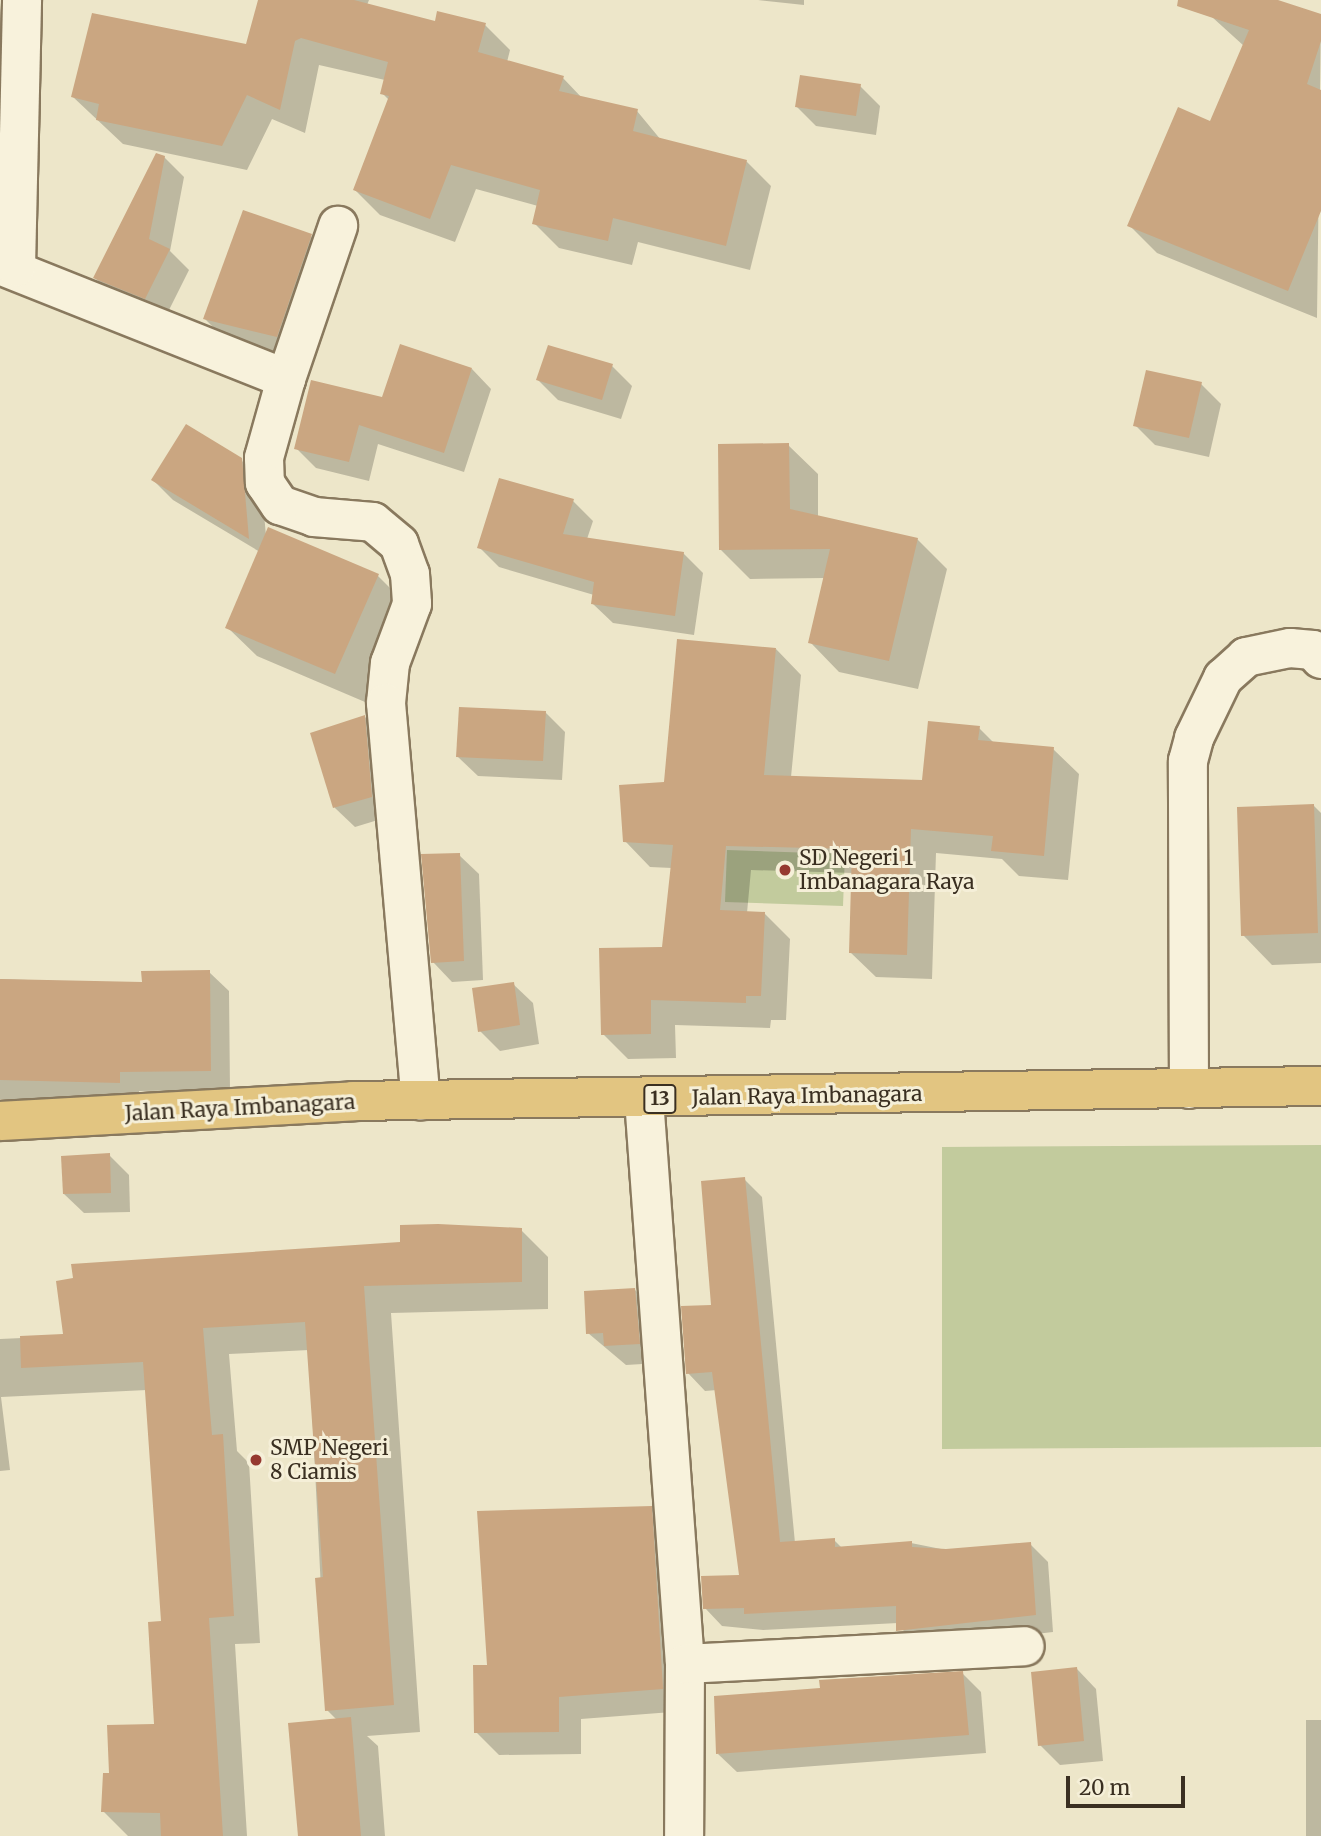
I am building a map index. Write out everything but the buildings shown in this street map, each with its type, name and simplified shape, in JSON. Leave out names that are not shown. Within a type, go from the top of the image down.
[{"type":"highway","name":"Jalan Raya Imbanagara","points":[[0,1121],[421,1100],[644,1099],[1321,1086]]},
{"type":"street","points":[[22,0],[8,266],[286,379]]},
{"type":"street","points":[[338,226],[286,379],[264,458],[265,483],[280,505],[314,517],[373,522],[399,544],[410,575],[412,604],[390,663],[386,704],[421,1100]]},
{"type":"street","points":[[1189,1088],[1191,749],[1223,678],[1246,657],[1290,648],[1313,650],[1321,659]]},
{"type":"street","points":[[644,1099],[685,1664],[684,1836]]},
{"type":"street","points":[[685,1664],[1025,1646]]},
{"type":"green space","points":[[727,850],[845,854],[843,906],[725,902]]},
{"type":"green space","points":[[1321,1145],[1321,1447],[942,1449],[942,1147]]},
{"type":"place","name":"SD Negeri 1 Imbanagara Raya","points":[[785,870]]},
{"type":"place","name":"SMP Negeri 8 Ciamis","points":[[256,1460]]}]
